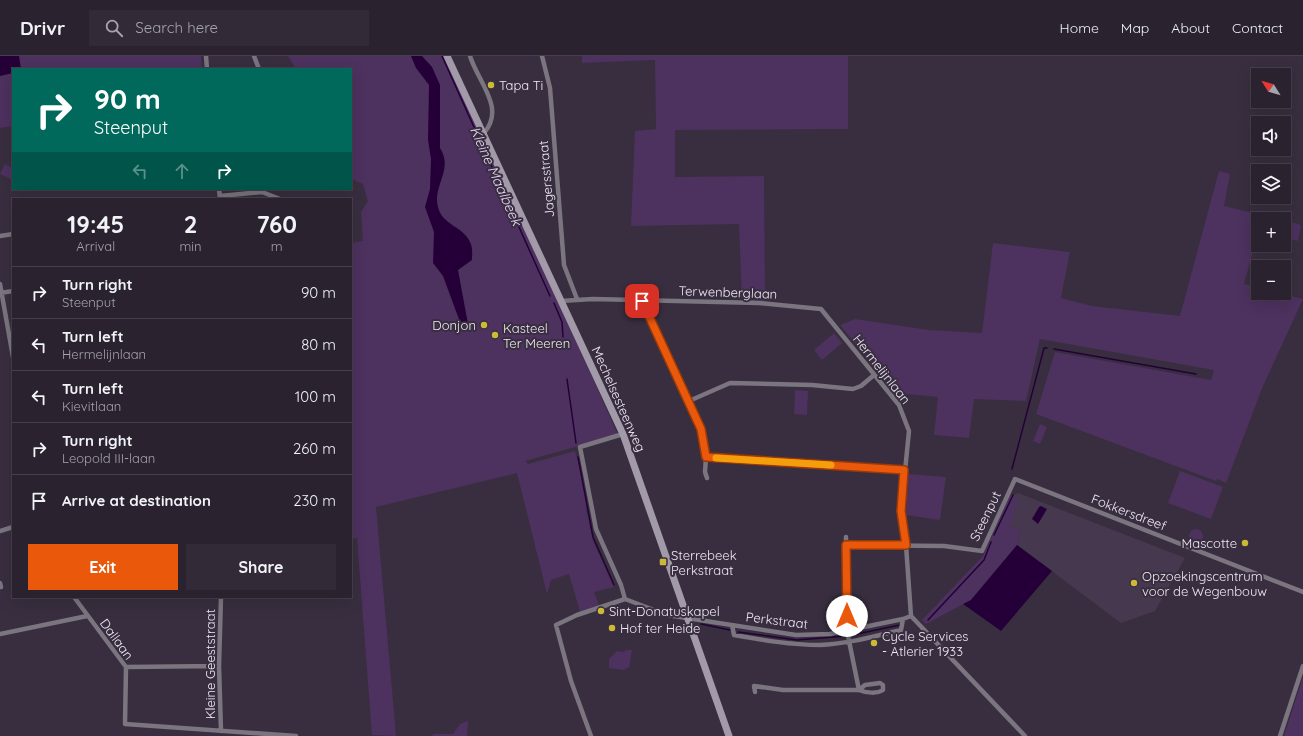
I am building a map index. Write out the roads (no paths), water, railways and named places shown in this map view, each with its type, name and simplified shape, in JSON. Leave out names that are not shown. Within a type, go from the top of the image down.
[{"type":"main road","name":"Mechelsesteenweg","points":[[447,56],[623,434],[729,735]]},
{"type":"main road","name":"Mechelsesteenweg","points":[[451,56],[460,82]]},
{"type":"street","points":[[206,56],[207,68]]},
{"type":"street","points":[[254,56],[259,68]]},
{"type":"street","points":[[470,56],[491,102],[491,124],[484,133]]},
{"type":"street","name":"Jagersstraat","points":[[542,56],[550,88],[564,265],[576,299]]},
{"type":"street","points":[[220,198],[262,192],[277,198]]},
{"type":"street","points":[[0,236],[12,234]]},
{"type":"street","points":[[0,284],[12,351]]},
{"type":"street","points":[[1,293],[12,291]]},
{"type":"street","name":"Terwenberglaan","points":[[561,301],[576,299],[759,303],[822,309]]},
{"type":"street","points":[[642,301],[689,400],[701,429],[706,457],[705,472],[707,478]]},
{"type":"street","name":"Hermelijnlaan","points":[[822,309],[899,405],[909,431],[901,511],[906,545],[911,616]]},
{"type":"street","points":[[689,400],[730,383],[812,385],[853,389],[861,386],[874,375]]},
{"type":"street","points":[[591,736],[571,680],[556,625],[577,615],[625,599],[621,585],[596,529],[580,447],[623,434]]},
{"type":"street","points":[[706,457],[904,470]]},
{"type":"street","name":"Steenput","points":[[846,545],[944,546],[982,551],[1015,479]]},
{"type":"street","name":"Fokkersdreef","points":[[1015,479],[1303,592]]},
{"type":"street","points":[[0,531],[12,527]]},
{"type":"street","points":[[846,538],[847,631],[859,690]]},
{"type":"street","name":"Dallaan","points":[[75,598],[126,667],[125,724],[221,731]]},
{"type":"street","name":"Kleine Geeststraat","points":[[221,598],[218,666],[221,731]]},
{"type":"street","name":"Perkstraat","points":[[625,599],[667,615],[796,635],[830,634],[911,616]]},
{"type":"street","points":[[0,634],[87,616]]},
{"type":"street","points":[[911,616],[1025,736]]},
{"type":"street","points":[[732,625],[734,635],[770,642],[821,645],[849,641],[901,630],[902,619]]},
{"type":"street","points":[[126,667],[218,666]]},
{"type":"street","points":[[1280,736],[1303,666]]},
{"type":"street","points":[[755,692],[754,686],[783,690],[859,690],[864,692],[880,692],[884,690],[883,685],[880,683],[865,685],[859,690]]},
{"type":"street","points":[[221,731],[296,736]]},
{"type":"waterway","name":"Kleine Maalbeek","points":[[442,56],[550,296]]},
{"type":"waterway","name":"Kleine Maalbeek","points":[[554,303],[562,322],[563,337]]},
{"type":"waterway","points":[[1012,469],[1044,348],[1047,348]]},
{"type":"waterway","points":[[1054,349],[1196,374]]},
{"type":"waterway","points":[[567,379],[576,443]]},
{"type":"waterway","points":[[578,457],[593,537],[614,585]]},
{"type":"waterway","points":[[994,535],[1013,495]]},
{"type":"waterway","points":[[928,620],[984,560],[991,542]]},
{"type":"waterway","points":[[701,624],[730,630]]},
{"type":"waterway","points":[[852,635],[900,625]]},
{"type":"waterway","points":[[738,632],[797,640],[846,636]]},
{"type":"place","name":"Tapa Ti","points":[[491,85]]},
{"type":"place","name":"Donjon","points":[[484,325]]},
{"type":"place","name":"Kasteel Ter Meeren","points":[[495,335]]},
{"type":"place","name":"Mascotte","points":[[1245,543]]},
{"type":"place","name":"Sterrebeek Perkstraat","points":[[663,562]]},
{"type":"place","name":"Opzoekingscentrum voor de Wegenbouw","points":[[1134,583]]},
{"type":"place","name":"Sint-Donatuskapel","points":[[601,611]]},
{"type":"place","name":"Hof ter Heide","points":[[612,628]]},
{"type":"place","name":"Cycle Services - Atlerier 1933","points":[[874,643]]}]
